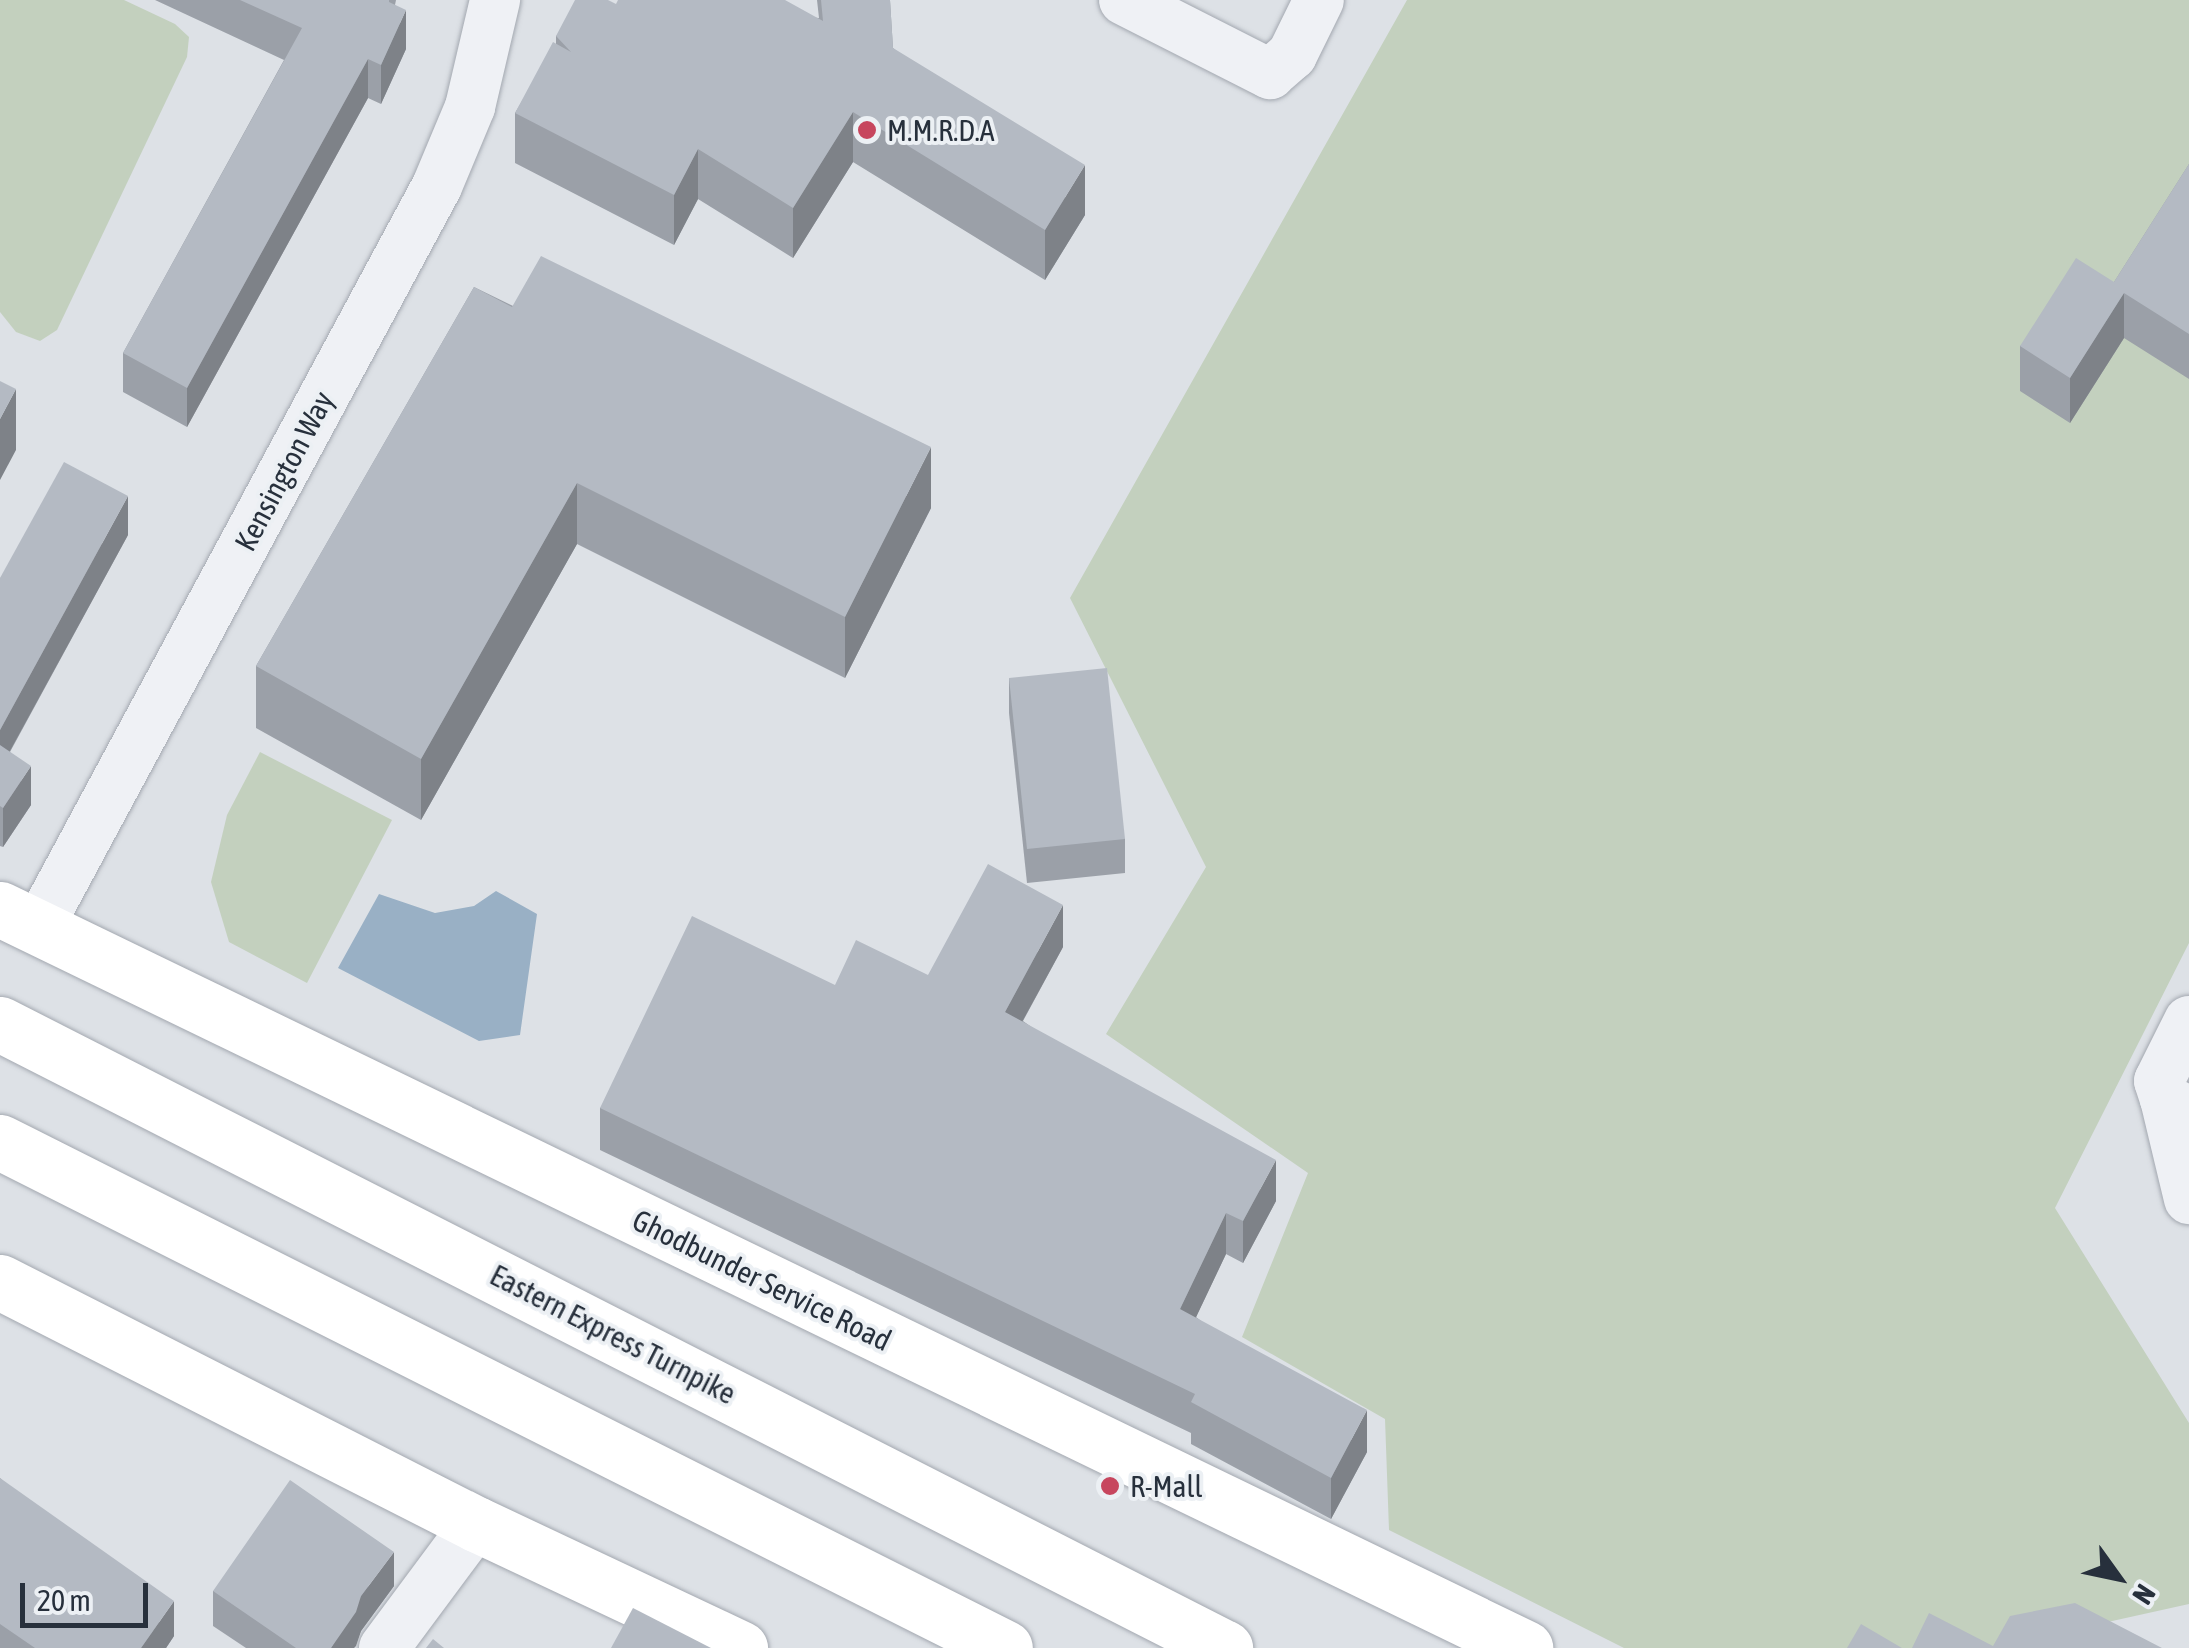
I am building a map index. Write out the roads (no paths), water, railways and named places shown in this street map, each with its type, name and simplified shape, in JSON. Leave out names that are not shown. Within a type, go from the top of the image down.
[{"type":"main road","name":"Ghodbunder Service Road","points":[[19,919],[1525,1648]]},
{"type":"main road","name":"Eastern Express Turnpike","points":[[0,1024],[1225,1648]]},
{"type":"main road","points":[[0,1142],[1005,1648]]},
{"type":"main road","points":[[0,1282],[476,1524],[740,1648]]},
{"type":"street","name":"Kensington Way","points":[[19,919],[436,186],[470,107],[495,0]]},
{"type":"street","points":[[1124,0],[1270,74],[1292,56],[1319,0]]},
{"type":"street","points":[[2189,1020],[2159,1081],[2177,1105],[2189,1199]]},
{"type":"street","points":[[384,1648],[476,1524]]},
{"type":"water","points":[[496,891],[537,914],[520,1035],[479,1041],[338,968],[379,894],[435,913],[474,906]]},
{"type":"place","name":"M.M.R.D.A","points":[[867,130]]},
{"type":"place","name":"R-Mall","points":[[1110,1486]]}]
